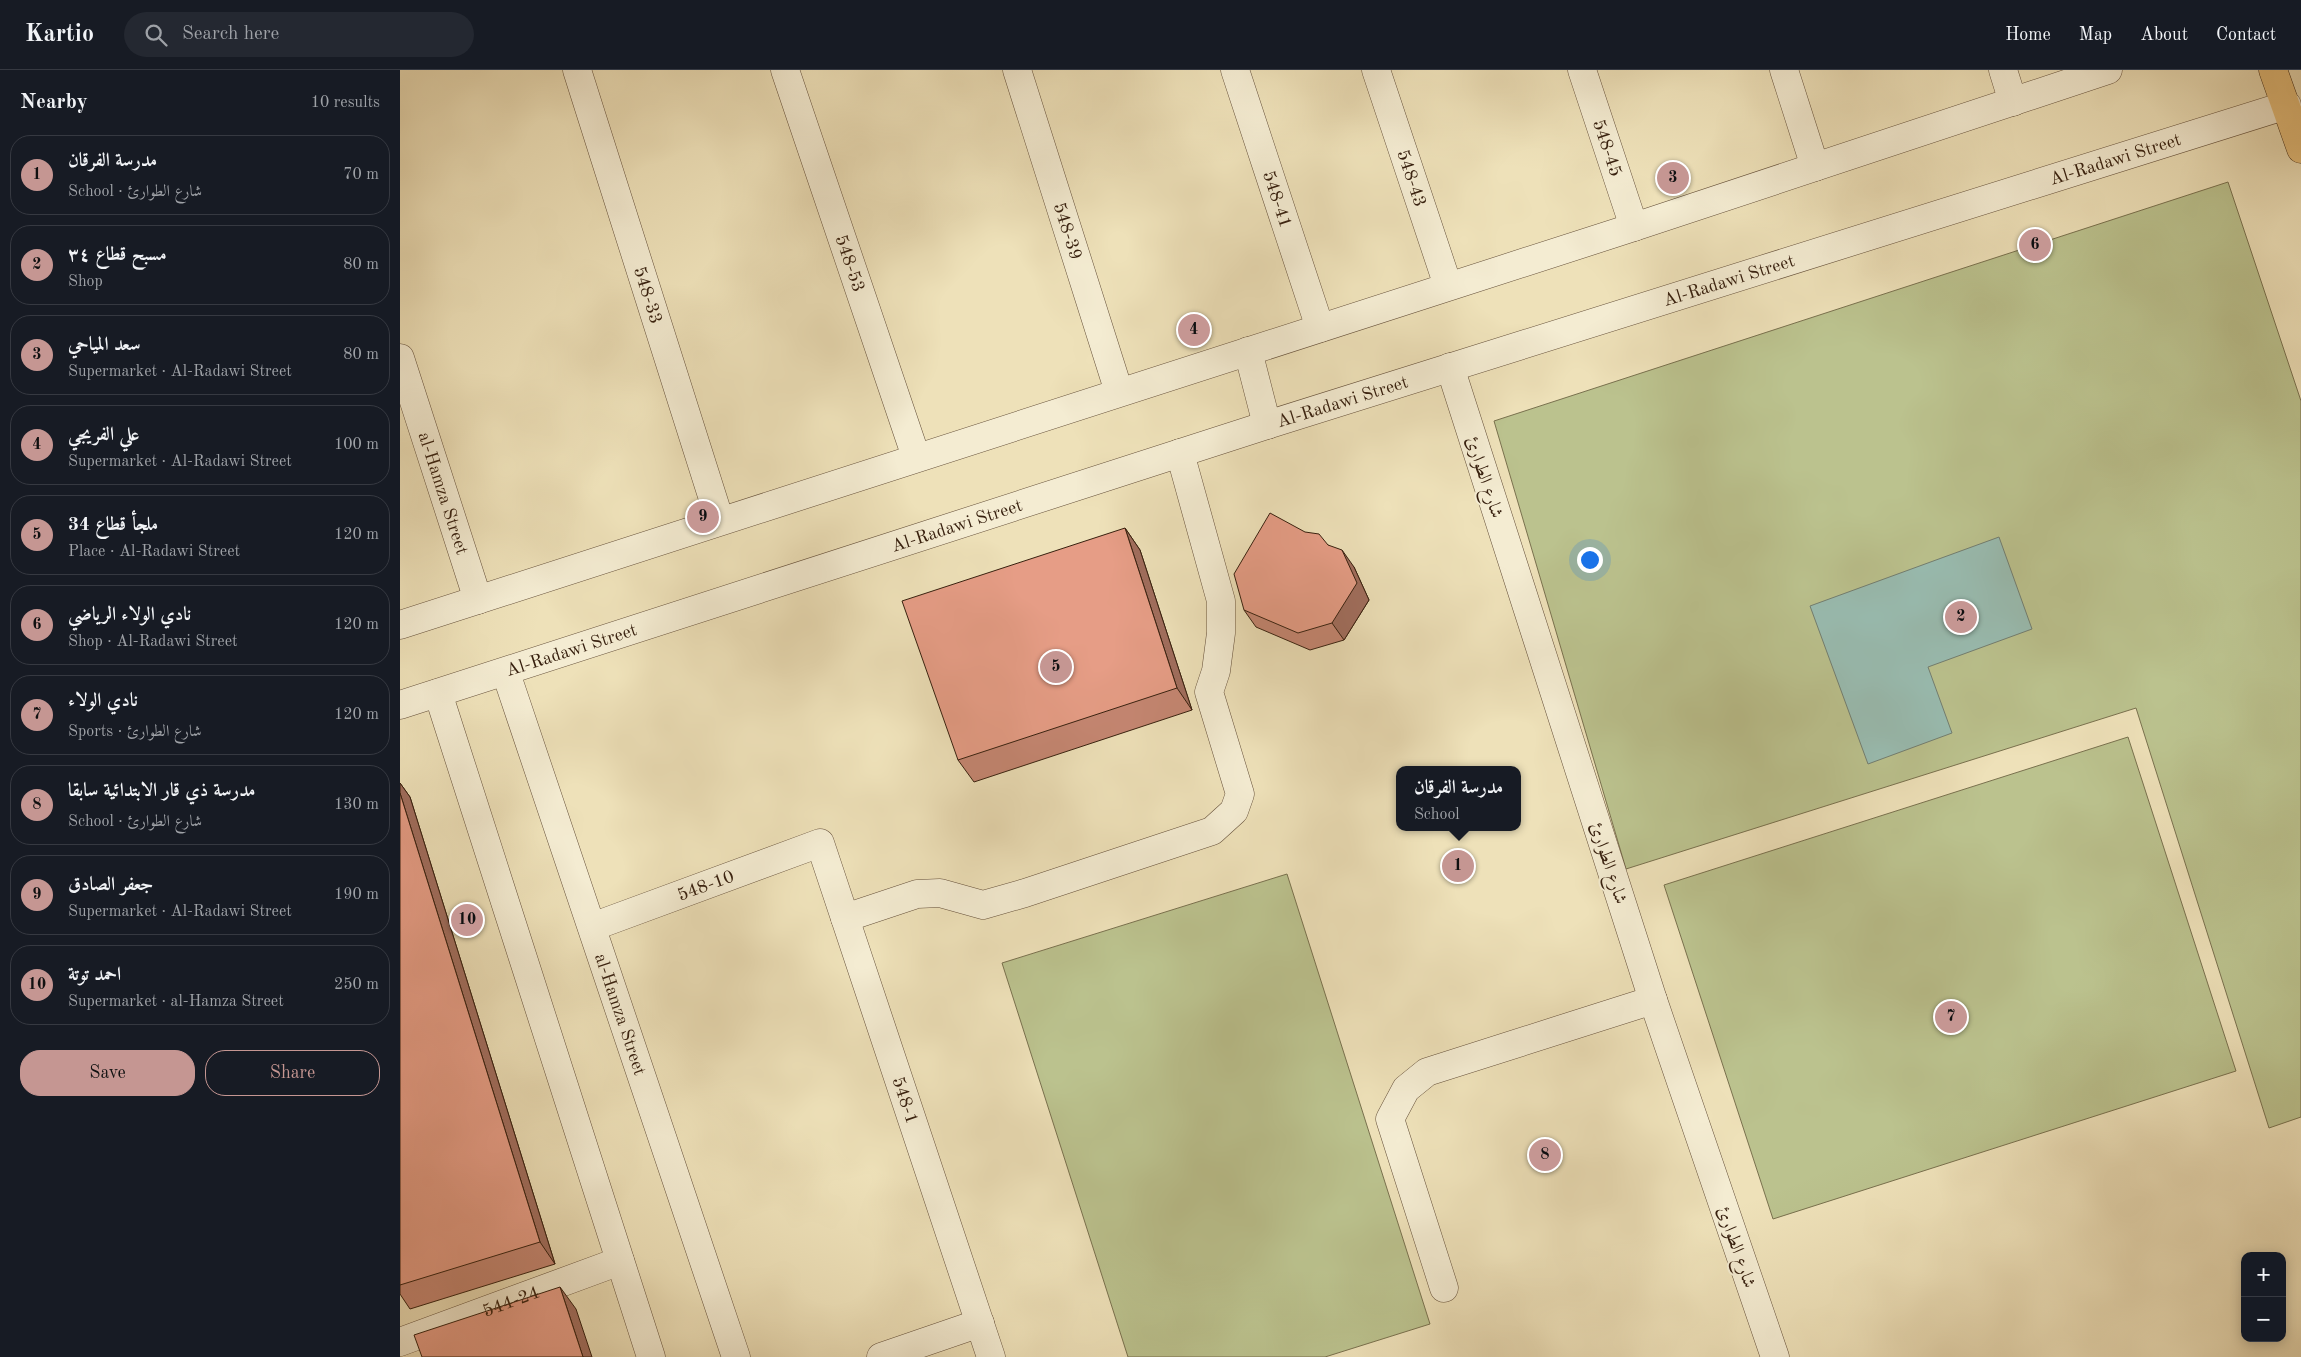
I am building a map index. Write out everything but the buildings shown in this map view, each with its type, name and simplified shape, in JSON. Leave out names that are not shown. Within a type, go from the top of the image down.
[{"type":"main road","points":[[2274,70],[2301,149]]},
{"type":"street","name":"548-33","points":[[577,70],[720,521]]},
{"type":"street","name":"548-53","points":[[785,70],[916,457]]},
{"type":"street","name":"548-39","points":[[1017,70],[1118,392]]},
{"type":"street","name":"548-41","points":[[1235,70],[1320,328]]},
{"type":"street","name":"548-43","points":[[1376,70],[1448,286]]},
{"type":"street","name":"548-45","points":[[1582,70],[1634,227]]},
{"type":"street","points":[[1784,70],[1815,167]]},
{"type":"street","points":[[2002,70],[2013,102]]},
{"type":"street","points":[[400,625],[1634,227],[2108,70]]},
{"type":"street","name":"Al-Radawi Street","points":[[400,705],[1267,425],[2287,105]]},
{"type":"street","points":[[1248,351],[1267,425]]},
{"type":"street","name":"al-Hamza Street","points":[[400,358],[478,600]]},
{"type":"street","name":"شارع الطوارئ","points":[[1450,367],[1652,1000],[1775,1357]]},
{"type":"street","points":[[845,918],[917,894],[940,893],[983,904],[1016,895],[1212,831],[1234,811],[1240,794],[1209,692],[1216,671],[1221,601],[1180,453]]},
{"type":"street","name":"al-Hamza Street","points":[[506,672],[736,1357]]},
{"type":"street","points":[[438,693],[651,1357]]},
{"type":"street","name":"548-1","points":[[820,843],[991,1357]]},
{"type":"street","name":"548-10","points":[[592,927],[820,843]]},
{"type":"street","points":[[1444,1288],[1390,1119],[1406,1089],[1427,1072],[1652,1000]]},
{"type":"street","name":"544-24","points":[[400,1343],[620,1261]]},
{"type":"street","points":[[881,1357],[980,1323]]},
{"type":"street","points":[[400,1343],[404,1357]]},
{"type":"green space","points":[[2228,182],[2301,401],[2301,1117],[2269,1128],[2136,708],[1626,869],[1494,421]]},
{"type":"green space","points":[[2128,737],[2236,1071],[1773,1219],[1664,885]]},
{"type":"green space","points":[[1287,874],[1430,1324],[1325,1357],[1128,1357],[1002,963]]},
{"type":"water","points":[[1999,537],[2032,629],[1928,667],[1952,733],[1868,764],[1810,606]]},
{"type":"place","name":"سعد المياحي","points":[[1673,178]]},
{"type":"place","name":"نادي الولاء الرياضي","points":[[2035,245]]},
{"type":"place","name":"علي الفريجي","points":[[1194,330]]},
{"type":"place","name":"جعفر الصادق","points":[[703,517]]},
{"type":"place","name":"مسبح قطاع ٣٤","points":[[1961,617]]},
{"type":"place","name":"ملجأ قطاع 34","points":[[1056,667]]},
{"type":"place","name":"مدرسة الفرقان","points":[[1458,866]]},
{"type":"place","name":"احمد توتة","points":[[467,920]]},
{"type":"place","name":"نادي الولاء","points":[[1951,1017]]},
{"type":"place","name":"مدرسة ذي قار الابتدائية سابقا","points":[[1545,1155]]}]
